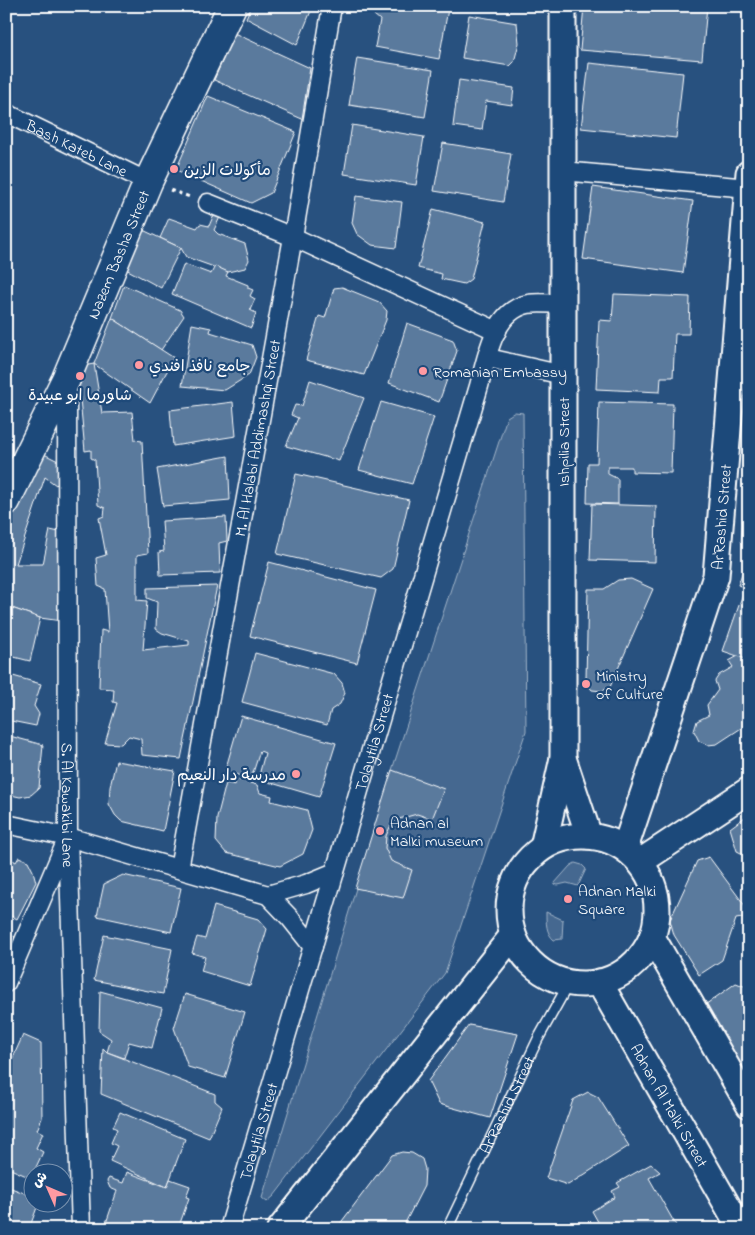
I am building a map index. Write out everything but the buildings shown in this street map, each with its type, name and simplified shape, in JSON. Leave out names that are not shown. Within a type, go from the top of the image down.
[{"type":"main road","name":"Nazem Basha Street","points":[[7,498],[66,379],[148,182],[232,6]]},
{"type":"main road","name":"Ishpilia Street","points":[[563,6],[563,758]]},
{"type":"main road","name":"Ar'Rashid Street","points":[[633,855],[716,576],[749,173]]},
{"type":"main road","points":[[563,758],[589,836]]},
{"type":"main road","points":[[543,847],[563,758]]},
{"type":"main road","points":[[633,855],[749,790]]},
{"type":"main road","points":[[589,836],[608,840],[633,855],[651,879],[656,898],[656,918],[652,937],[640,957],[622,973],[599,982],[585,984],[570,983],[550,976],[534,966],[522,952],[513,935],[509,919],[510,898],[516,878],[527,861],[543,847],[565,838],[589,836]]},
{"type":"main road","points":[[280,1229],[513,935]]},
{"type":"main road","points":[[652,937],[749,1105]]},
{"type":"main road","name":"Adnan Al Malki Street","points":[[599,982],[741,1229]]},
{"type":"street","name":"M. Al Halabi Addimashqi Street","points":[[179,869],[293,237],[332,6]]},
{"type":"street","name":"Bash Kateb Lane","points":[[6,113],[148,182]]},
{"type":"street","points":[[563,171],[748,188]]},
{"type":"street","points":[[208,203],[293,237],[497,331]]},
{"type":"street","name":"Tolaytila Street","points":[[229,1229],[497,331],[502,321],[518,308],[528,304],[563,304]]},
{"type":"street","points":[[488,358],[563,375]]},
{"type":"street","name":"S. Al Kawakibi Lane","points":[[66,379],[68,837],[81,1229]]},
{"type":"street","points":[[6,824],[68,837],[268,895],[290,918],[313,947]]},
{"type":"street","points":[[6,983],[68,837]]},
{"type":"street","points":[[268,895],[306,884],[335,872]]},
{"type":"lane","name":"Ar'Rashid Street","points":[[447,1229],[538,1039],[570,983]]},
{"type":"path","points":[[148,182],[208,203]]},
{"type":"shaded area","points":[[515,412],[523,413],[526,731],[445,973],[274,1196],[267,1202],[262,1198],[392,770],[507,417]]},
{"type":"shaded area","points":[[749,448],[749,542],[741,542]]},
{"type":"shaded area","points":[[575,863],[582,865],[586,869],[578,886],[567,883],[554,884],[570,866]]},
{"type":"shaded area","points":[[546,912],[563,920],[562,939],[554,940],[549,934],[546,924]]},
{"type":"place","name":"مأكولات الزين","points":[[174,169]]},
{"type":"place","name":"جامع نافذ افندي","points":[[139,365]]},
{"type":"place","name":"Romanian Embassy","points":[[423,371]]},
{"type":"place","name":"شاورما ابو عبيدة","points":[[80,376]]},
{"type":"place","name":"Ministry of Culture","points":[[586,684]]},
{"type":"place","name":"مدرسة دار النعيم","points":[[296,774]]},
{"type":"place","name":"Adnan al Malki museum","points":[[380,831]]},
{"type":"place","name":"Adnan Malki Square","points":[[568,899]]}]
